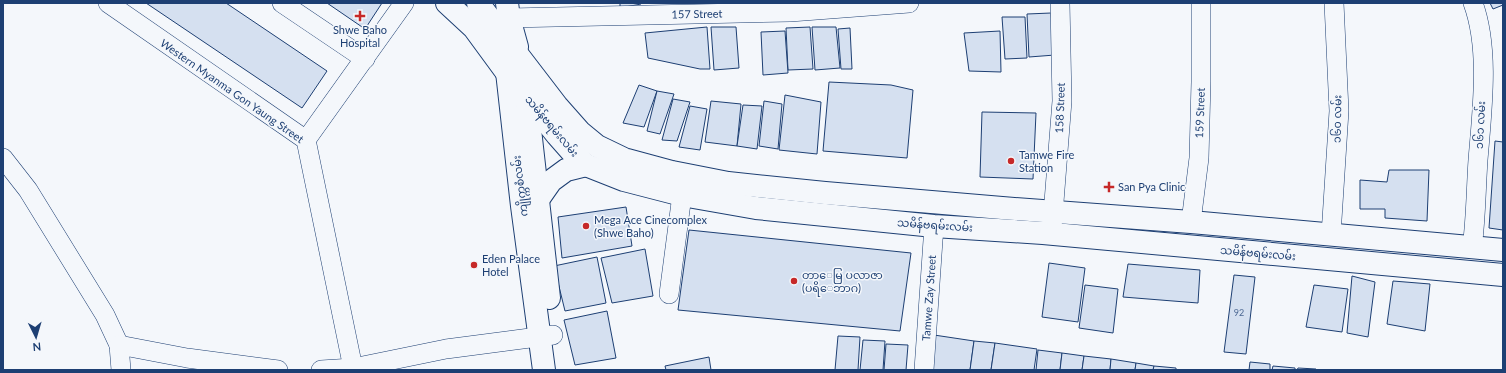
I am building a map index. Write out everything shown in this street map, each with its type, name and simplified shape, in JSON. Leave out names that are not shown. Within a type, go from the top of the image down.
[{"type":"main road","name":"သမိန်ဗရမ်းလမ်း","points":[[447,3],[557,106],[580,132],[597,146],[624,159],[672,172],[728,183],[824,193],[1191,222],[1503,250]]},
{"type":"main road","points":[[478,3],[500,12]]},
{"type":"main road","name":"ကျိုက္ကစံလမ်း","points":[[500,12],[513,65],[522,206],[546,336],[558,370]]},
{"type":"main road","name":"သမိန်ဗရမ်းလမ်း","points":[[513,65],[527,96],[557,135],[586,165],[624,180],[682,195],[756,208],[924,225],[985,228],[1503,275]]},
{"type":"main road","name":"ကျိုက္ကစံလမ်း","points":[[527,96],[538,201],[546,336],[544,370]]},
{"type":"main road","points":[[538,201],[551,181],[566,170],[586,165]]},
{"type":"main road","points":[[918,200],[924,225]]},
{"type":"main road","points":[[985,228],[986,207]]},
{"type":"street","name":"Western Myanma Gon Yaung Street","points":[[108,3],[306,140],[353,368]]},
{"type":"street","points":[[282,3],[365,59]]},
{"type":"street","points":[[306,140],[404,3]]},
{"type":"street","name":"157 Street","points":[[500,12],[790,12],[909,3]]},
{"type":"street","name":"158 Street","points":[[1052,234],[1062,101],[1060,3]]},
{"type":"street","name":"159 Street","points":[[1191,222],[1199,158],[1201,3]]},
{"type":"street","name":"၁၆၀ လမ်း","points":[[1331,235],[1339,111],[1334,3]]},
{"type":"street","name":"၁၆၁ လမ်း","points":[[1472,248],[1482,87],[1482,43],[1478,16],[1473,3]]},
{"type":"street","points":[[3,158],[28,190],[104,315],[119,345],[121,370]]},
{"type":"street","points":[[669,294],[682,195]]},
{"type":"street","name":"Tamwe Zay Street","points":[[924,225],[924,370]]},
{"type":"street","points":[[321,370],[353,368],[446,349],[546,336]]},
{"type":"street","points":[[119,345],[187,358],[278,370]]},
{"type":"building","points":[[146,3],[226,3],[327,71],[302,108]]},
{"type":"building","name":"Shwe Baho Hospital","points":[[327,3],[382,3],[365,29]]},
{"type":"building","points":[[620,3],[641,3],[641,4],[620,8]]},
{"type":"building","points":[[1490,3],[1503,3],[1503,5],[1493,9]]},
{"type":"building","points":[[1051,13],[1055,55],[1029,57],[1027,14]]},
{"type":"building","points":[[1002,17],[1025,17],[1027,58],[1005,59]]},
{"type":"building","points":[[707,27],[710,69],[700,69],[648,58],[645,33]]},
{"type":"building","points":[[711,27],[736,27],[739,68],[714,70]]},
{"type":"building","points":[[810,27],[813,69],[788,70],[786,28]]},
{"type":"building","points":[[812,27],[836,27],[840,68],[815,70]]},
{"type":"building","points":[[850,28],[852,69],[841,69],[838,29]]},
{"type":"building","points":[[785,31],[788,73],[763,75],[761,32]]},
{"type":"building","points":[[1000,31],[1001,72],[969,71],[964,33]]},
{"type":"building","points":[[829,82],[891,85],[913,90],[907,158],[823,151]]},
{"type":"building","points":[[639,85],[657,91],[644,127],[623,123]]},
{"type":"building","points":[[657,91],[674,94],[660,134],[647,131]]},
{"type":"building","points":[[785,95],[821,102],[817,154],[779,150]]},
{"type":"building","points":[[673,99],[690,102],[677,141],[662,140]]},
{"type":"building","points":[[711,101],[741,104],[737,146],[705,142]]},
{"type":"building","points":[[764,101],[782,104],[778,149],[759,146]]},
{"type":"building","points":[[743,105],[762,106],[757,149],[737,146]]},
{"type":"building","points":[[690,106],[707,109],[700,150],[679,147]]},
{"type":"building","points":[[982,112],[1036,113],[1033,179],[980,177]]},
{"type":"building","points":[[1495,141],[1503,142],[1503,230],[1489,228]]},
{"type":"building","points":[[1389,170],[1429,170],[1427,221],[1385,218],[1385,209],[1360,209],[1360,180],[1387,182]]},
{"type":"building","points":[[626,207],[632,246],[562,258],[558,217]]},
{"type":"building","name":"တာေမြ ပလာဇာ (ပရိေဘာဂ)","points":[[689,230],[911,253],[900,331],[678,310]]},
{"type":"building","points":[[645,249],[653,296],[612,303],[601,258]]},
{"type":"building","points":[[597,257],[606,303],[565,311],[554,266]]},
{"type":"building","points":[[1049,263],[1085,268],[1078,322],[1042,317]]},
{"type":"building","points":[[1128,264],[1200,270],[1198,303],[1123,297]]},
{"type":"building","points":[[1234,275],[1255,277],[1246,354],[1224,352]]},
{"type":"building","points":[[1352,276],[1375,282],[1368,337],[1347,333]]},
{"type":"building","points":[[1393,281],[1430,284],[1425,331],[1387,324]]},
{"type":"building","points":[[1085,285],[1118,289],[1113,333],[1079,328]]},
{"type":"building","points":[[1314,285],[1348,289],[1342,332],[1306,327]]},
{"type":"building","points":[[607,311],[616,358],[575,365],[564,320]]},
{"type":"building","points":[[934,335],[974,341],[970,370],[929,370]]},
{"type":"building","points":[[838,336],[860,337],[858,370],[835,370]]},
{"type":"building","points":[[863,340],[885,341],[883,370],[860,370]]},
{"type":"building","points":[[974,341],[995,343],[991,370],[970,370]]},
{"type":"building","points":[[995,343],[1037,349],[1034,370],[991,370]]},
{"type":"building","points":[[886,344],[908,345],[906,370],[884,370]]},
{"type":"building","points":[[1038,350],[1062,353],[1060,370],[1036,370]]},
{"type":"building","points":[[1062,353],[1084,356],[1082,370],[1060,370]]},
{"type":"building","points":[[1084,356],[1111,359],[1110,370],[1082,370]]},
{"type":"building","points":[[709,357],[711,370],[666,370],[665,366]]},
{"type":"building","points":[[1111,359],[1136,363],[1135,370],[1110,370]]},
{"type":"building","points":[[1250,362],[1270,364],[1270,370],[1249,370]]},
{"type":"building","points":[[1136,363],[1154,366],[1153,370],[1135,370]]},
{"type":"building","points":[[1154,366],[1176,368],[1176,370],[1153,370]]},
{"type":"building","points":[[1273,366],[1295,368],[1295,370],[1272,370]]},
{"type":"building","points":[[1298,368],[1316,369],[1316,370],[1297,370]]},
{"type":"place","name":"Shwe Baho Hospital","points":[[360,16]]},
{"type":"place","name":"Tamwe Fire Station","points":[[1011,161]]},
{"type":"place","name":"San Pya Clinic","points":[[1109,187]]},
{"type":"place","name":"Mega Ace Cinecomplex (Shwe Baho)","points":[[586,226]]},
{"type":"place","name":"Eden Palace Hotel","points":[[474,265]]},
{"type":"place","name":"တာေမြ ပလာဇာ (ပရိေဘာဂ)","points":[[794,281]]}]
